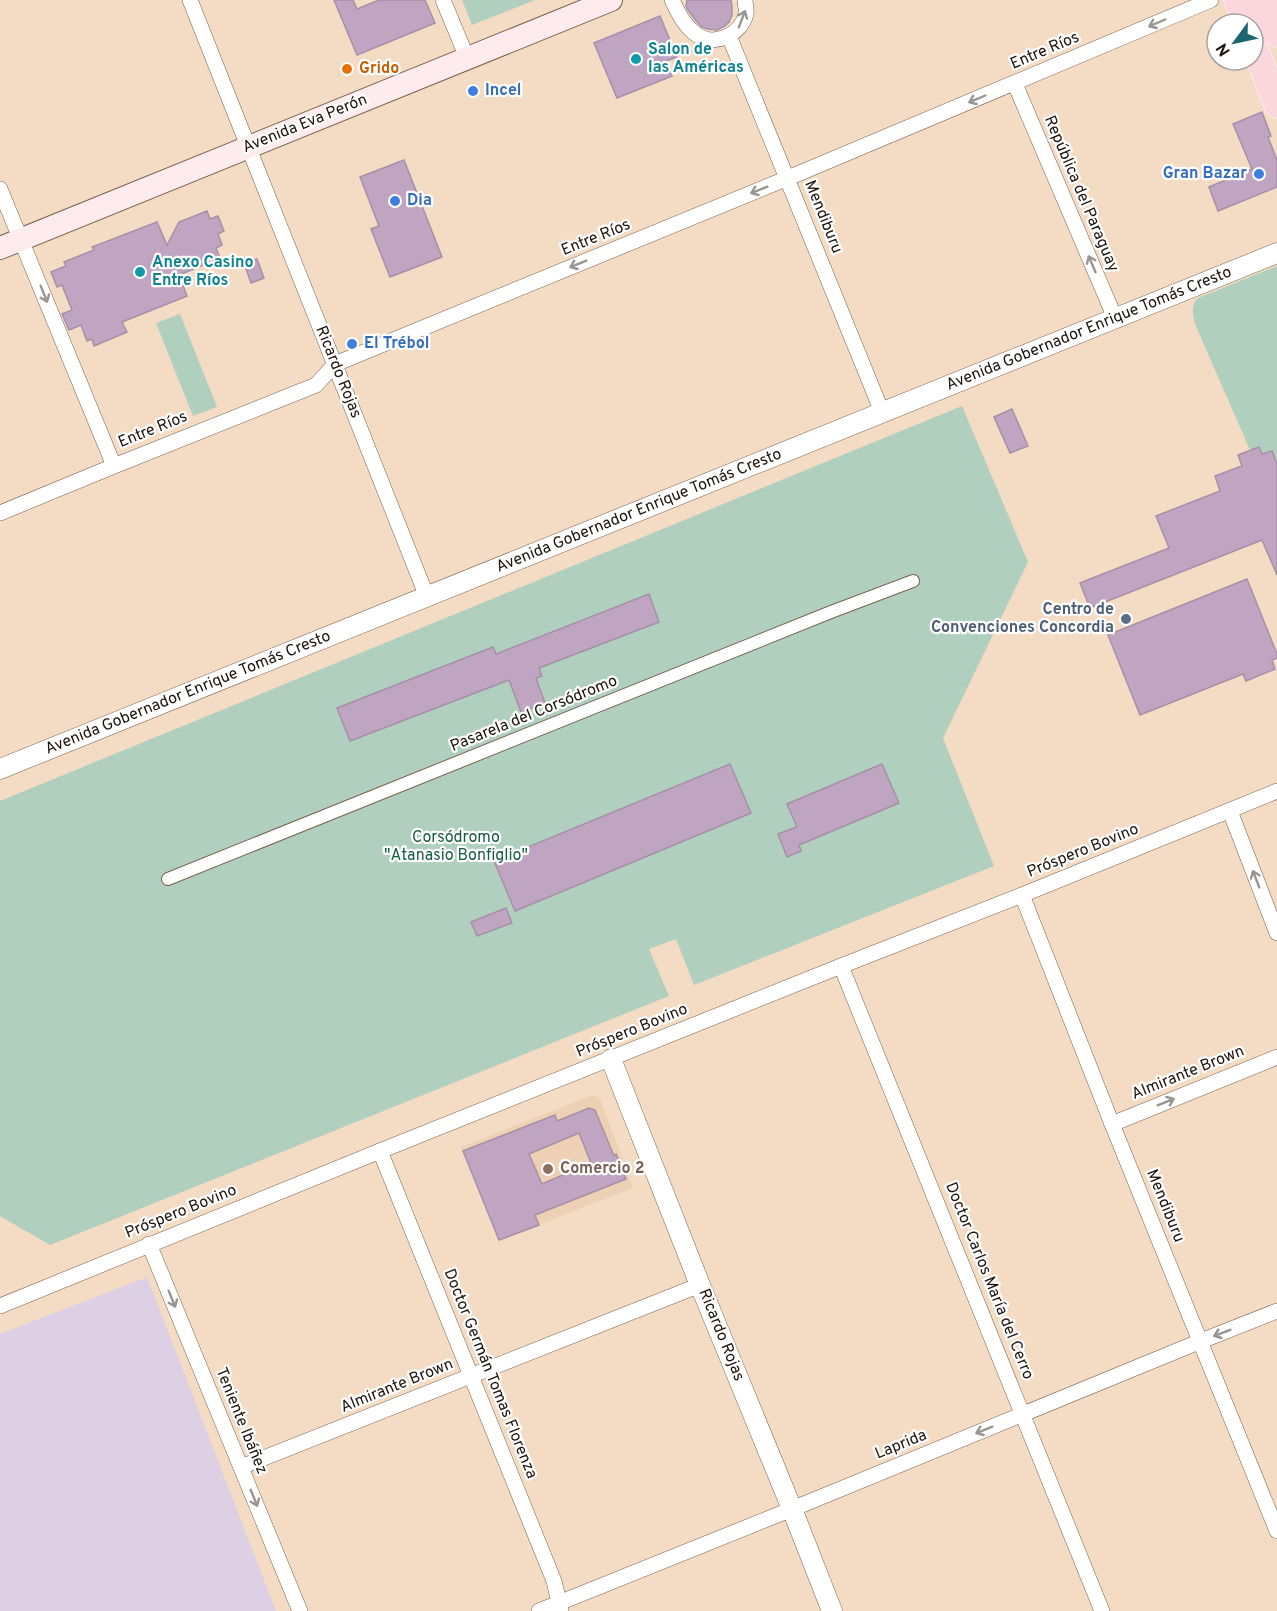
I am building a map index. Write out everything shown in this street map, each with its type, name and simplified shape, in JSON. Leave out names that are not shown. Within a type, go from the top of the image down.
[{"type":"main road","name":"Avenida Eva Perón","points":[[0,248],[611,0]]},
{"type":"main road","points":[[1264,0],[1277,34]]},
{"type":"main road","points":[[1264,72],[1277,105]]},
{"type":"street","name":"Ricardo Rojas","points":[[190,0],[427,597]]},
{"type":"street","points":[[443,0],[467,58]]},
{"type":"street","points":[[672,0],[682,22],[698,36],[711,40],[729,36],[737,30],[747,14],[745,0]]},
{"type":"street","name":"Entre Ríos","points":[[0,513],[316,385],[334,364],[1015,84],[1211,0]]},
{"type":"street","name":"Mendiburu","points":[[729,36],[882,412]]},
{"type":"street","name":"República del Paraguay","points":[[1015,84],[1115,318]]},
{"type":"street","points":[[0,189],[114,466]]},
{"type":"street","name":"Avenida Gobernador Enrique Tomás Cresto","points":[[0,769],[1277,253]]},
{"type":"street","name":"Pasarela del Corsódromo","points":[[168,879],[913,581]]},
{"type":"street","name":"Próspero Bovino","points":[[0,1306],[1277,791]]},
{"type":"street","points":[[1230,811],[1277,933]]},
{"type":"street","name":"Mendiburu","points":[[1022,895],[1277,1531]]},
{"type":"street","name":"Doctor Carlos María del Cerro","points":[[842,966],[1102,1611]]},
{"type":"street","name":"Almirante Brown","points":[[1112,1124],[1277,1057]]},
{"type":"street","name":"Ricardo Rojas","points":[[611,1059],[832,1611]]},
{"type":"street","name":"Doctor Germán Tomas Florenza","points":[[380,1151],[554,1581],[560,1607]]},
{"type":"street","name":"Teniente Ibáñez","points":[[149,1245],[300,1611]]},
{"type":"street","name":"Almirante Brown","points":[[241,1467],[700,1285]]},
{"type":"street","name":"Laprida","points":[[538,1611],[560,1607],[792,1509],[1277,1311]]},
{"type":"shaded area","name":"Comercio 2","points":[[593,1095],[600,1099],[633,1188],[499,1240],[461,1147]]},
{"type":"shaded area","points":[[147,1277],[276,1611],[0,1611],[0,1334]]},
{"type":"green space","points":[[462,0],[535,0],[472,25]]},
{"type":"green space","points":[[1277,266],[1277,464],[1272,451],[1262,454],[1259,447],[1250,450],[1195,324],[1193,310],[1198,298]]},
{"type":"green space","points":[[180,314],[217,407],[193,416],[156,323]]},
{"type":"green space","name":"Corsódromo \"Atanasio Bonfiglio\"","points":[[962,406],[1028,562],[943,738],[994,866],[694,985],[676,939],[649,949],[669,996],[50,1245],[0,1216],[0,801]]},
{"type":"building","points":[[334,0],[353,0],[357,9],[379,0],[425,0],[435,23],[357,55]]},
{"type":"building","points":[[687,0],[731,0],[732,15],[725,26],[717,30],[707,29],[696,21],[688,10]]},
{"type":"building","name":"Salon de las Américas","points":[[660,16],[677,57],[666,61],[672,76],[617,98],[594,43]]},
{"type":"building","points":[[1262,112],[1277,160],[1277,187],[1218,211],[1209,187],[1252,169],[1233,124]]},
{"type":"building","name":"Dia","points":[[404,160],[442,257],[390,277],[371,229],[379,226],[360,177]]},
{"type":"building","points":[[207,211],[210,219],[218,216],[224,231],[218,234],[222,245],[216,248],[220,258],[179,275],[187,296],[122,322],[127,332],[94,346],[92,339],[87,341],[81,325],[69,330],[62,314],[72,310],[62,285],[57,287],[51,272],[66,266],[64,262],[94,250],[92,247],[157,222],[167,245],[179,222]]},
{"type":"building","points":[[257,259],[264,278],[251,283],[244,263]]},
{"type":"building","points":[[1012,409],[1028,446],[1010,453],[994,417]]},
{"type":"building","points":[[1259,447],[1262,454],[1272,451],[1277,464],[1277,575],[1262,540],[1090,608],[1080,583],[1169,548],[1156,516],[1220,491],[1215,476],[1242,466],[1238,455]]},
{"type":"building","points":[[1247,579],[1277,654],[1277,658],[1272,660],[1275,669],[1246,681],[1243,674],[1140,715],[1108,635]]},
{"type":"building","points":[[649,594],[659,622],[539,668],[542,676],[536,678],[545,703],[521,712],[509,680],[350,741],[337,708],[493,647],[496,654]]},
{"type":"building","points":[[730,764],[751,813],[515,911],[494,861]]},
{"type":"building","points":[[882,764],[899,803],[799,845],[801,851],[787,857],[778,834],[797,827],[787,804]]},
{"type":"building","points":[[506,908],[512,923],[477,936],[471,922]]},
{"type":"building","name":"Comercio 2","points":[[589,1108],[595,1110],[626,1179],[535,1215],[539,1225],[499,1240],[463,1151],[555,1115],[557,1121]],"holes":[[[579,1133],[591,1163],[542,1184],[529,1154]]]},
{"type":"place","name":"Salon de las Américas","points":[[636,59]]},
{"type":"place","name":"Grido","points":[[347,69]]},
{"type":"place","name":"Incel","points":[[473,91]]},
{"type":"place","name":"Gran Bazar","points":[[1259,174]]},
{"type":"place","name":"Dia","points":[[395,201]]},
{"type":"place","name":"Anexo Casino Entre Ríos","points":[[140,272]]},
{"type":"place","name":"El Trébol","points":[[352,344]]},
{"type":"place","name":"Centro de Convenciones Concordia","points":[[1126,619]]},
{"type":"place","name":"Comercio 2","points":[[548,1169]]}]
